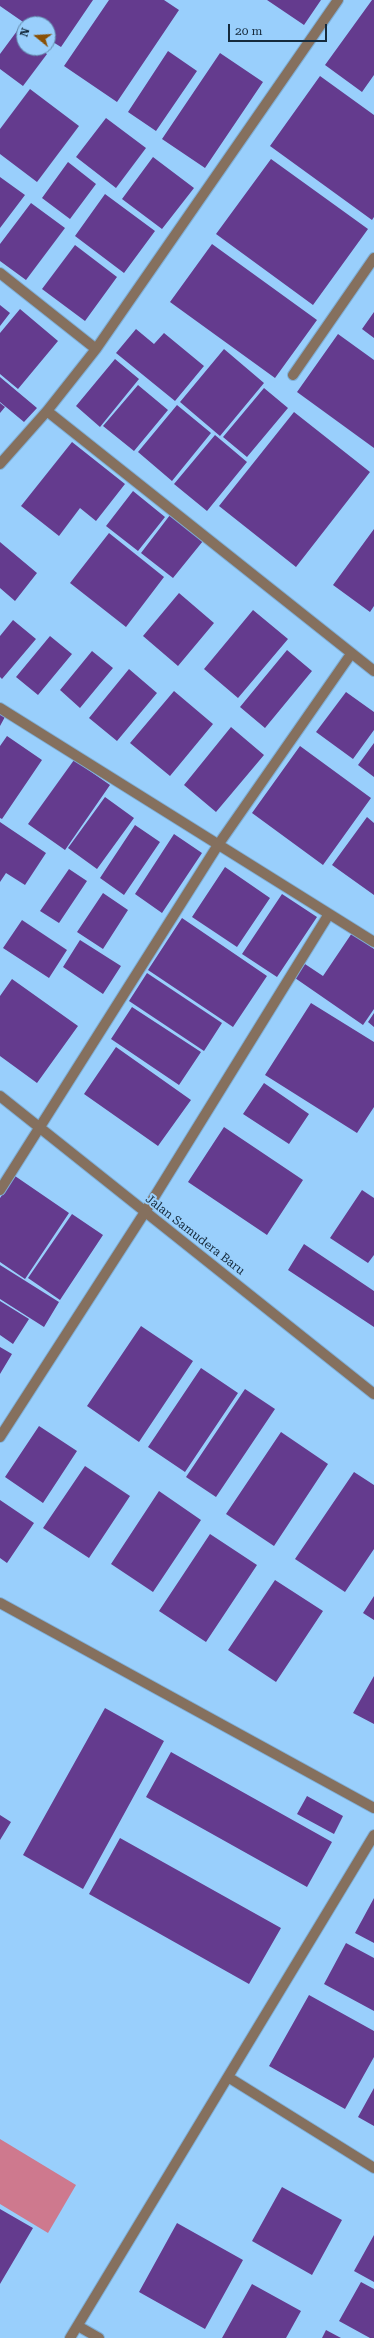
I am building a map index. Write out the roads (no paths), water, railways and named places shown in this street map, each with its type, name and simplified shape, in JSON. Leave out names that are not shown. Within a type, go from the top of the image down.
[{"type":"street","points":[[0,464],[47,411],[96,349],[338,0]]},
{"type":"street","points":[[293,375],[374,258]]},
{"type":"street","points":[[0,272],[96,349]]},
{"type":"street","points":[[47,411],[374,671]]},
{"type":"street","points":[[0,1190],[38,1127],[218,845],[351,654]]},
{"type":"street","points":[[0,708],[374,942]]},
{"type":"street","points":[[0,1437],[145,1212],[329,914]]},
{"type":"street","name":"Jalan Samudera Baru","points":[[0,1096],[374,1394]]},
{"type":"street","points":[[0,1602],[374,1808]]},
{"type":"street","points":[[70,2338],[374,1835]]},
{"type":"street","points":[[228,2077],[374,2168]]},
{"type":"street","points":[[78,2326],[99,2338]]}]
